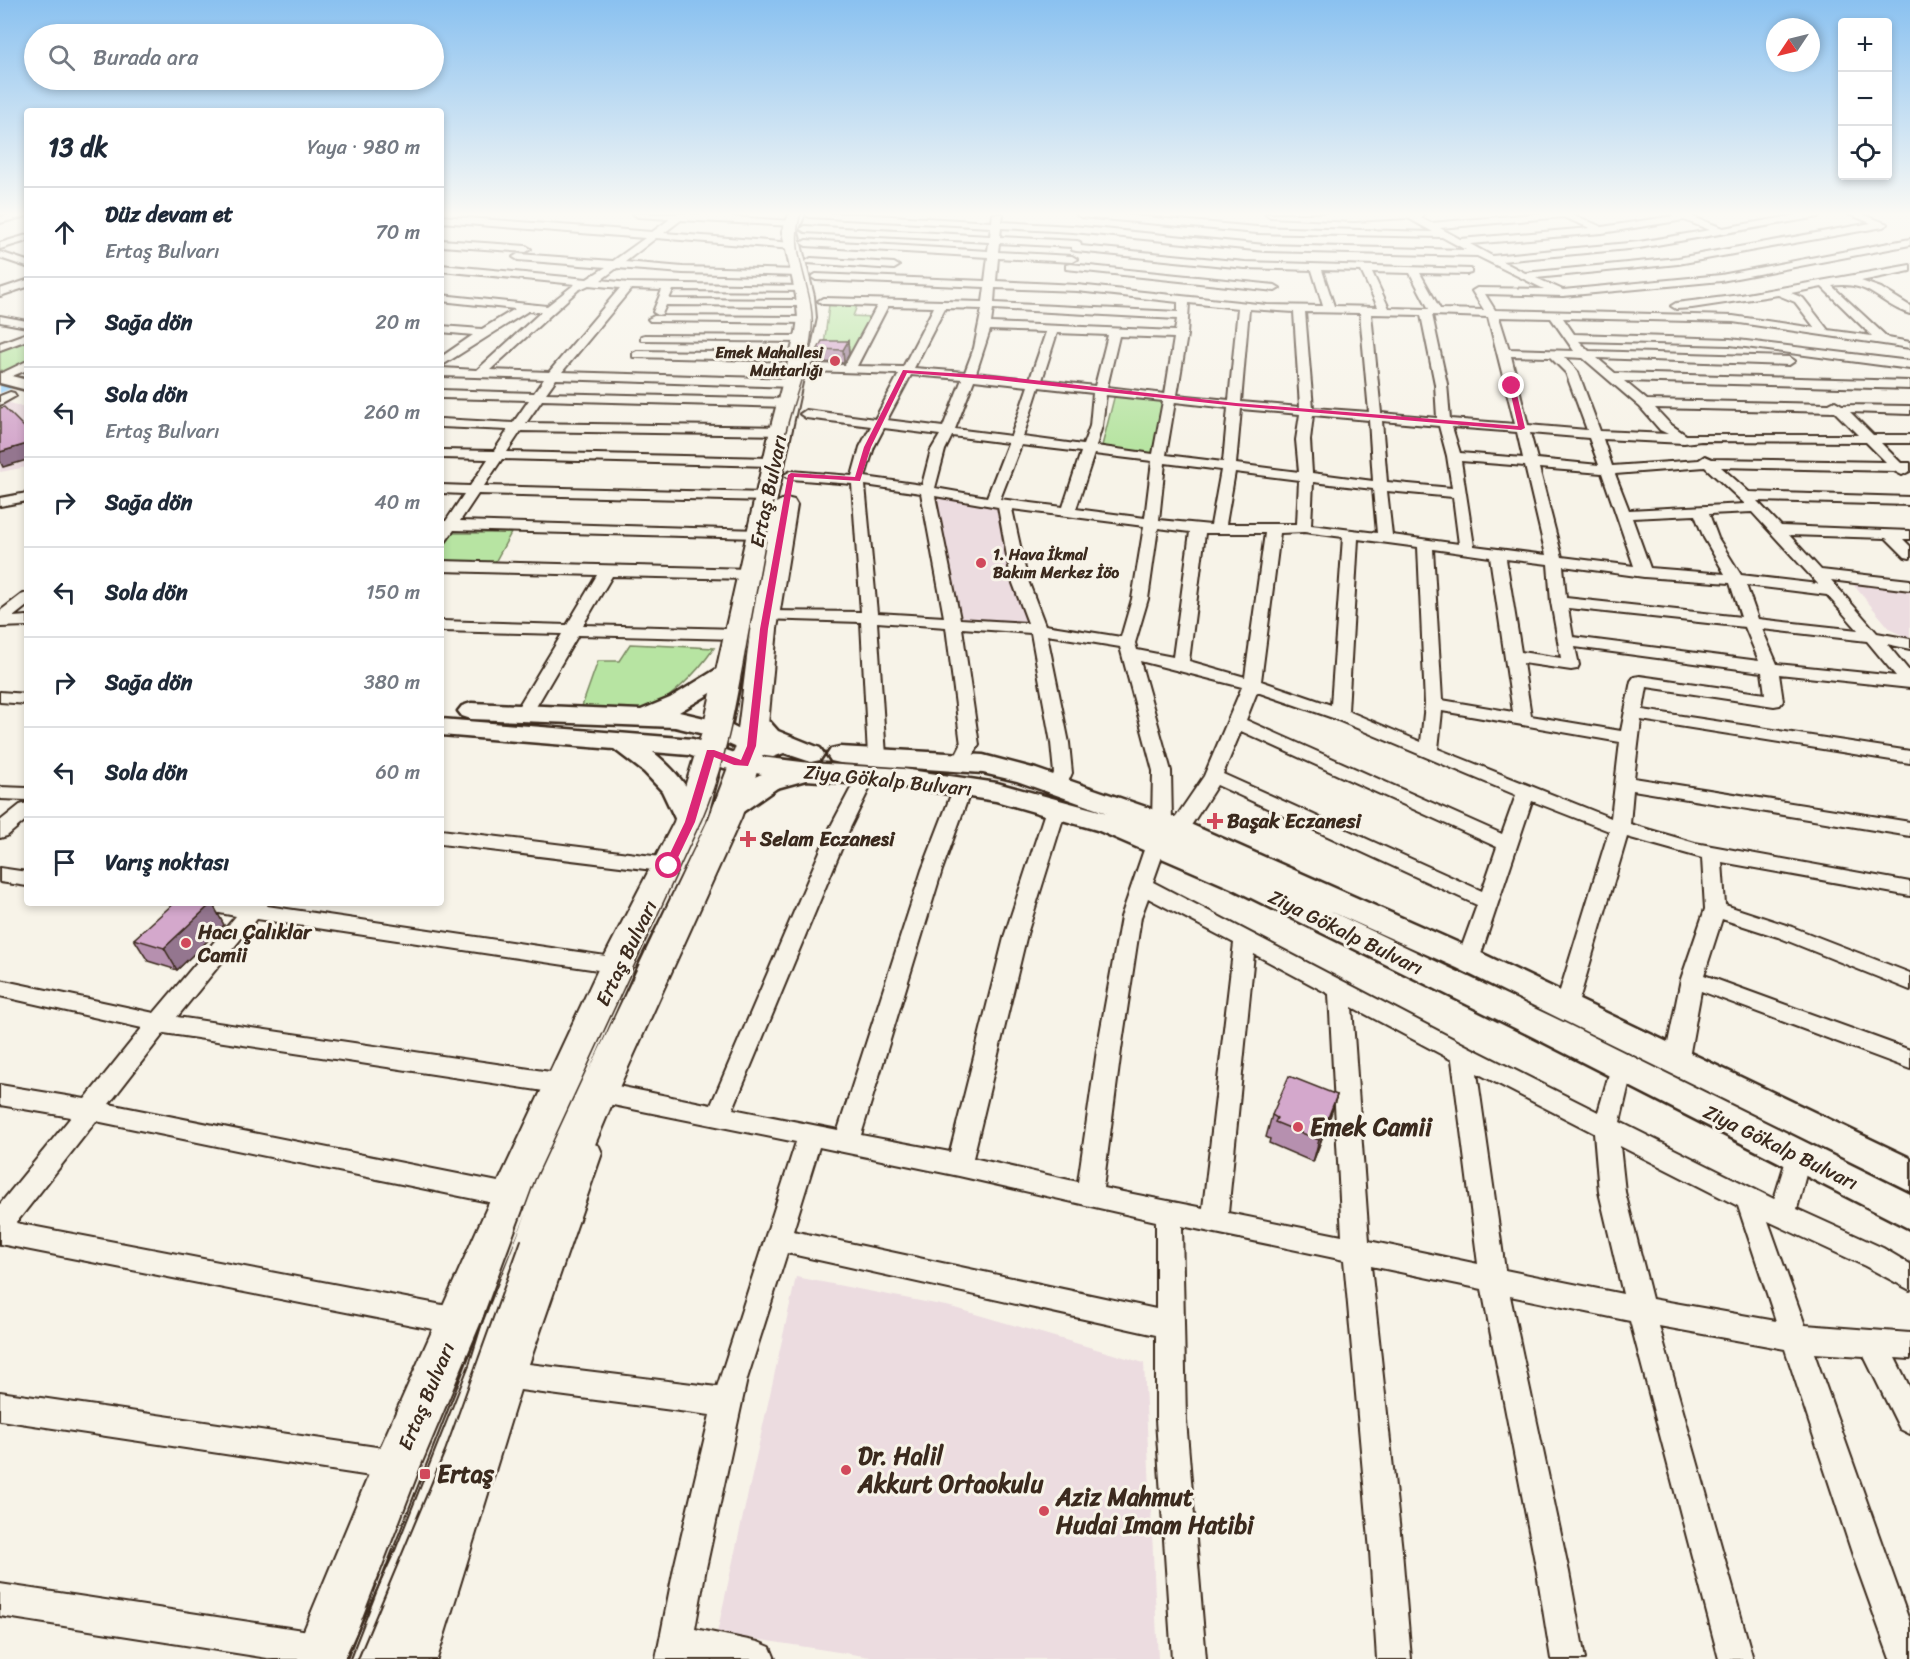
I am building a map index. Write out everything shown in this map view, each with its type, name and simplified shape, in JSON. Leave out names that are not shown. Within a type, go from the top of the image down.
[{"type":"main road","name":"Ertaş Bulvarı","points":[[321,1655],[397,1465],[513,1196],[591,1090],[725,818],[735,741],[767,616],[782,469],[795,400],[803,291]]},
{"type":"main road","name":"Ertaş Bulvarı","points":[[378,1659],[500,1374],[558,1185],[591,1090],[618,965],[690,822],[735,741],[729,672],[766,497],[782,469],[781,431],[795,400],[803,291]]},
{"type":"main road","points":[[644,718],[679,703],[729,672]]},
{"type":"main road","points":[[444,710],[675,719],[735,741]]},
{"type":"main road","points":[[444,727],[693,747],[769,737],[811,764]]},
{"type":"main road","points":[[618,740],[649,760],[671,783],[685,804],[690,822]]},
{"type":"main road","name":"Ziya Gökalp Bulvarı","points":[[735,741],[811,764],[872,766],[962,774],[997,792],[1057,798],[1107,823],[1165,832],[1468,960],[1910,1175]]},
{"type":"main road","points":[[727,808],[778,776],[811,764]]},
{"type":"main road","name":"Ziya Gökalp Bulvarı","points":[[1165,832],[1242,881],[1910,1212]]},
{"type":"street","points":[[446,298],[461,291]]},
{"type":"street","points":[[479,374],[570,291]]},
{"type":"street","points":[[446,525],[499,455],[552,376],[623,291]]},
{"type":"street","points":[[626,379],[667,291]]},
{"type":"street","points":[[662,302],[714,291]]},
{"type":"street","points":[[654,319],[744,291]]},
{"type":"street","points":[[645,338],[759,291]]},
{"type":"street","points":[[637,355],[766,291]]},
{"type":"street","points":[[813,291],[849,369]]},
{"type":"street","points":[[853,291],[884,303],[1183,316]]},
{"type":"street","points":[[846,1142],[970,745],[953,623],[927,491],[938,450],[948,431],[980,348],[989,291]]},
{"type":"street","points":[[1097,291],[1279,308],[1622,315],[1756,321],[1910,345]]},
{"type":"street","points":[[1276,291],[1279,308]]},
{"type":"street","points":[[1326,291],[1329,308]]},
{"type":"street","points":[[1376,291],[1385,310]]},
{"type":"street","points":[[1423,291],[1431,311],[1444,422],[1454,456],[1467,548]]},
{"type":"street","points":[[1477,291],[1492,313],[1504,352],[1555,560],[1564,640],[1571,665],[1513,656]]},
{"type":"street","points":[[1495,291],[1580,291]]},
{"type":"street","points":[[1559,291],[1622,315],[1633,309],[1728,301],[1780,292],[1800,300],[1824,332]]},
{"type":"street","points":[[1751,291],[1761,296]]},
{"type":"street","points":[[1839,291],[1884,341]]},
{"type":"street","points":[[1879,291],[1910,310]]},
{"type":"street","points":[[446,298],[551,310]]},
{"type":"street","points":[[1165,832],[1162,771],[1129,649],[1152,524],[1159,457],[1181,335],[1184,300]]},
{"type":"street","points":[[1728,301],[1756,321],[1789,361],[1870,439],[1904,467],[1910,478]]},
{"type":"street","points":[[849,369],[884,303]]},
{"type":"street","points":[[718,1116],[835,839],[872,766],[869,617],[858,479],[867,447],[940,305]]},
{"type":"street","points":[[1218,528],[1229,465],[1244,306]]},
{"type":"street","points":[[444,360],[526,307]]},
{"type":"street","points":[[1299,308],[1307,410],[1303,440],[1306,476],[1304,528]]},
{"type":"street","points":[[1365,309],[1385,539]]},
{"type":"street","points":[[1554,314],[1589,357],[1644,404],[1665,427],[1684,439],[1778,530],[1874,637],[1910,683]]},
{"type":"street","points":[[1695,317],[1712,341]]},
{"type":"street","points":[[0,319],[24,323]]},
{"type":"street","points":[[985,326],[1181,335]]},
{"type":"street","points":[[444,328],[484,333]]},
{"type":"street","points":[[959,1165],[1016,934],[1063,773],[1060,743],[1038,629],[1019,578],[998,502],[1053,328]]},
{"type":"street","points":[[1068,512],[1096,426],[1100,390],[1112,349],[1114,331]]},
{"type":"street","points":[[0,347],[24,337]]},
{"type":"street","points":[[1571,337],[1712,341],[1910,364]]},
{"type":"street","points":[[444,351],[455,353]]},
{"type":"street","points":[[1504,352],[1589,357],[1789,361]]},
{"type":"street","points":[[1554,354],[1572,372],[1644,572]]},
{"type":"street","points":[[9,389],[24,369]]},
{"type":"street","points":[[849,369],[969,375],[1236,405],[1596,435],[1684,439],[1701,437],[1910,439]]},
{"type":"street","points":[[444,372],[626,379],[795,400],[879,423],[1229,465],[1380,486],[1460,493]]},
{"type":"street","points":[[1613,377],[1910,385]]},
{"type":"street","points":[[444,394],[795,400]]},
{"type":"street","points":[[1644,404],[1910,410]]},
{"type":"street","points":[[444,423],[518,427],[781,431]]},
{"type":"street","points":[[444,454],[782,469],[1152,524],[1198,529],[1304,528],[1644,572],[1736,579],[1833,591]]},
{"type":"street","points":[[1454,456],[1530,461],[1609,470],[1708,463],[1904,467]]},
{"type":"street","points":[[444,489],[766,497]]},
{"type":"street","points":[[1744,496],[1910,501]]},
{"type":"street","points":[[0,502],[24,498]]},
{"type":"street","points":[[1625,514],[1756,508]]},
{"type":"street","points":[[1566,1007],[1620,828],[1629,738],[1640,681],[1774,701],[1770,668],[1736,579],[1711,538],[1701,511]]},
{"type":"street","points":[[446,525],[759,534]]},
{"type":"street","points":[[1089,1196],[1108,1050],[1131,916],[1141,885],[1165,832],[1213,776],[1252,684],[1273,528]]},
{"type":"street","points":[[1180,664],[1198,529]]},
{"type":"street","points":[[1778,530],[1910,536]]},
{"type":"street","points":[[1340,714],[1351,535]]},
{"type":"street","points":[[1891,535],[1910,554]]},
{"type":"street","points":[[1425,544],[1434,704],[1429,752]]},
{"type":"street","points":[[1497,552],[1523,718]]},
{"type":"street","points":[[444,566],[750,574]]},
{"type":"street","points":[[524,712],[574,631],[607,571]]},
{"type":"street","points":[[1818,574],[1910,585]]},
{"type":"street","points":[[0,620],[24,600]]},
{"type":"street","points":[[1559,602],[1874,637],[1910,644]]},
{"type":"street","points":[[767,616],[869,617],[1038,629],[1129,649],[1252,684],[1340,714],[1526,792],[1620,828],[1694,850],[1910,889]]},
{"type":"street","points":[[0,620],[24,621]]},
{"type":"street","points":[[444,626],[737,634]]},
{"type":"street","points":[[1564,640],[1770,668],[1910,683]]},
{"type":"street","points":[[0,698],[24,699]]},
{"type":"street","points":[[1434,704],[1629,738]]},
{"type":"street","points":[[1635,714],[1910,757]]},
{"type":"street","points":[[1236,722],[1509,845]]},
{"type":"street","points":[[1213,776],[1488,902]]},
{"type":"street","points":[[1624,782],[1910,829]]},
{"type":"street","points":[[1468,960],[1526,792]]},
{"type":"street","points":[[0,793],[24,794]]},
{"type":"street","points":[[0,831],[24,811]]},
{"type":"street","points":[[444,837],[669,866]]},
{"type":"street","points":[[1676,1063],[1692,979],[1715,909],[1712,853]]},
{"type":"street","points":[[0,875],[24,879]]},
{"type":"street","points":[[1141,885],[1463,1055],[1748,1199],[1783,1213],[1874,1257],[1910,1278]]},
{"type":"street","points":[[0,1224],[159,1023],[255,907],[618,965]]},
{"type":"street","points":[[1715,909],[1785,932],[1910,982]]},
{"type":"street","points":[[1214,1221],[1245,939]]},
{"type":"street","points":[[1692,979],[1910,1060]]},
{"type":"street","points":[[0,988],[159,1023],[591,1090],[959,1165],[1089,1196],[1641,1310],[1796,1338],[1910,1346]]},
{"type":"street","points":[[1340,990],[1356,1250],[1386,1551],[1394,1659]]},
{"type":"street","points":[[1463,1055],[1493,1279],[1553,1572],[1568,1659]]},
{"type":"street","points":[[1621,1067],[1606,1128],[1612,1192],[1641,1310],[1736,1659]]},
{"type":"street","points":[[0,1095],[90,1110],[513,1196]]},
{"type":"street","points":[[758,1659],[674,1650],[690,1568],[728,1403],[811,1135]]},
{"type":"street","points":[[1783,1213],[1799,1155]]},
{"type":"street","points":[[1748,1199],[1870,1559],[1907,1659]]},
{"type":"street","points":[[1169,1212],[1171,1420],[1189,1659]]},
{"type":"street","points":[[0,1232],[458,1321]]},
{"type":"street","points":[[777,1239],[1170,1325]]},
{"type":"street","points":[[1872,1343],[1910,1419]]},
{"type":"street","points":[[420,1659],[500,1374],[728,1403]]},
{"type":"street","points":[[0,1406],[397,1465]]},
{"type":"street","points":[[0,1600],[321,1655]]},
{"type":"shaded area","points":[[3,401],[24,407],[24,468],[0,472],[0,403]]},
{"type":"shaded area","name":"1. Hava İkmal Bakım Merkez İöo","points":[[927,491],[1004,503],[1038,629],[953,623]]},
{"type":"shaded area","points":[[1852,583],[1910,590],[1910,639],[1891,630]]},
{"type":"shaded area","points":[[796,1277],[951,1307],[1144,1363],[1158,1659],[883,1659],[717,1633]]},
{"type":"green space","points":[[829,305],[857,306],[853,316],[872,317],[856,354],[823,354]]},
{"type":"green space","points":[[24,339],[24,363],[9,372],[0,370],[0,350]]},
{"type":"green space","points":[[1115,394],[1168,400],[1157,454],[1102,446]]},
{"type":"green space","points":[[453,533],[511,533],[494,564],[444,563],[444,546]]},
{"type":"green space","points":[[630,644],[714,648],[700,667],[680,687],[647,709],[623,713],[581,709],[598,661],[619,661]]},
{"type":"building","points":[[822,341],[848,341],[843,350],[818,349]]},
{"type":"building","points":[[4,407],[24,427],[24,445],[0,452],[0,408]]},
{"type":"building","points":[[171,906],[209,906],[164,948],[134,939]]},
{"type":"building","points":[[1289,1076],[1337,1095],[1319,1140],[1275,1122],[1277,1118],[1272,1115]]},
{"type":"waterway","points":[[0,390],[24,379]]},
{"type":"tram line","points":[[524,1210],[535,1180],[702,819],[725,753],[740,684],[784,441],[810,344],[812,315],[808,291]]},
{"type":"tram line","points":[[345,1659],[396,1548],[469,1365],[486,1310],[524,1208]]},
{"type":"tram line","points":[[358,1659],[445,1451],[521,1240]]},
{"type":"place","name":"Emek Mahallesi Muhtarlığı","points":[[835,361]]},
{"type":"place","name":"1. Hava İkmal Bakım Merkez İöo","points":[[981,563]]},
{"type":"place","name":"Başak Eczanesi","points":[[1215,821]]},
{"type":"place","name":"Selam Eczanesi","points":[[748,839]]},
{"type":"place","name":"Hacı Çalıklar Camii","points":[[186,943]]},
{"type":"place","name":"Emek Camii","points":[[1298,1127]]},
{"type":"place","name":"Dr. Halil Akkurt Ortaokulu","points":[[846,1470]]},
{"type":"place","name":"Ertaş","points":[[425,1474]]},
{"type":"place","name":"Aziz Mahmut Hudai Imam Hatibi","points":[[1044,1511]]},
{"type":"route","points":[[669,866],[690,822],[704,781],[710,752],[745,764],[751,746],[764,629],[791,475],[858,479],[867,447],[905,371],[998,378],[1236,405],[1521,428],[1512,386]]}]
